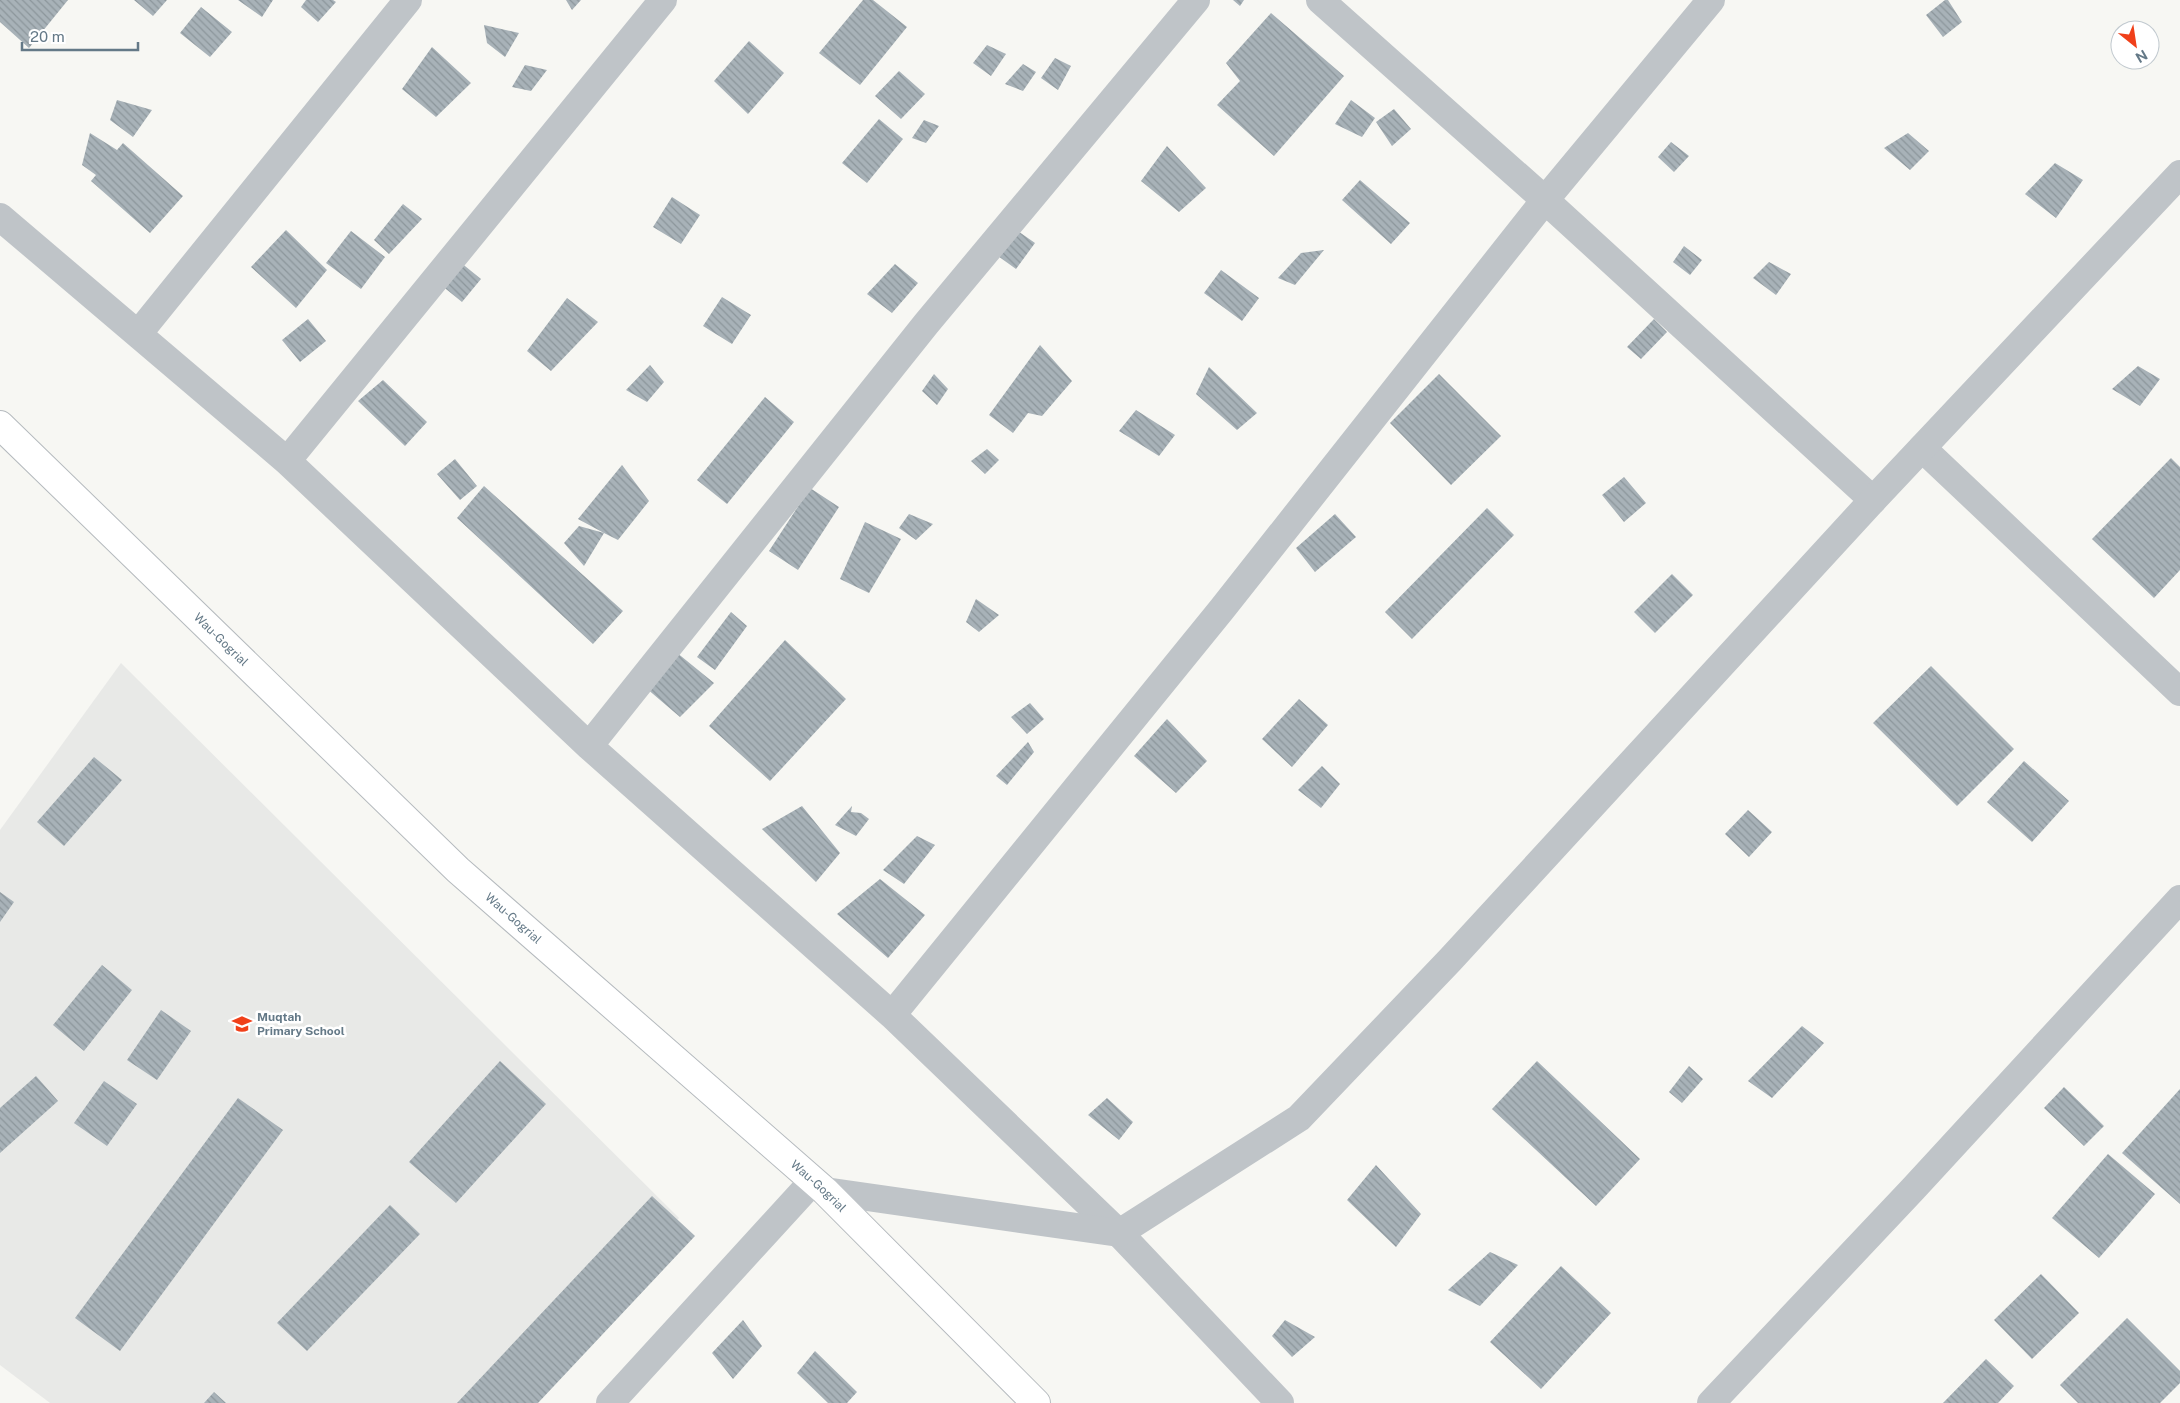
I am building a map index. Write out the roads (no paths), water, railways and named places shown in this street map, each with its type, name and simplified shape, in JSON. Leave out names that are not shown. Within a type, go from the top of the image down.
[{"type":"main road","name":"Wau-Gogrial","points":[[0,425],[458,870],[819,1186],[1036,1403]]},
{"type":"street","points":[[138,334],[408,0]]},
{"type":"street","points":[[287,461],[663,0]]},
{"type":"street","points":[[589,746],[926,324],[1196,0]]},
{"type":"street","points":[[1320,0],[1545,200],[1873,500]]},
{"type":"street","points":[[892,1015],[1222,609],[1545,200],[1712,0]]},
{"type":"street","points":[[610,1403],[819,1186],[1119,1233],[1300,1118],[1450,960],[1873,500],[2180,174]]},
{"type":"street","points":[[0,218],[287,461],[589,746],[892,1015],[1119,1233],[1280,1403]]},
{"type":"street","points":[[1922,448],[2180,692]]},
{"type":"street","points":[[1712,1403],[1926,1175],[2180,899]]},
{"type":"place","name":"Muqtah Primary School","points":[[242,1024]]}]
